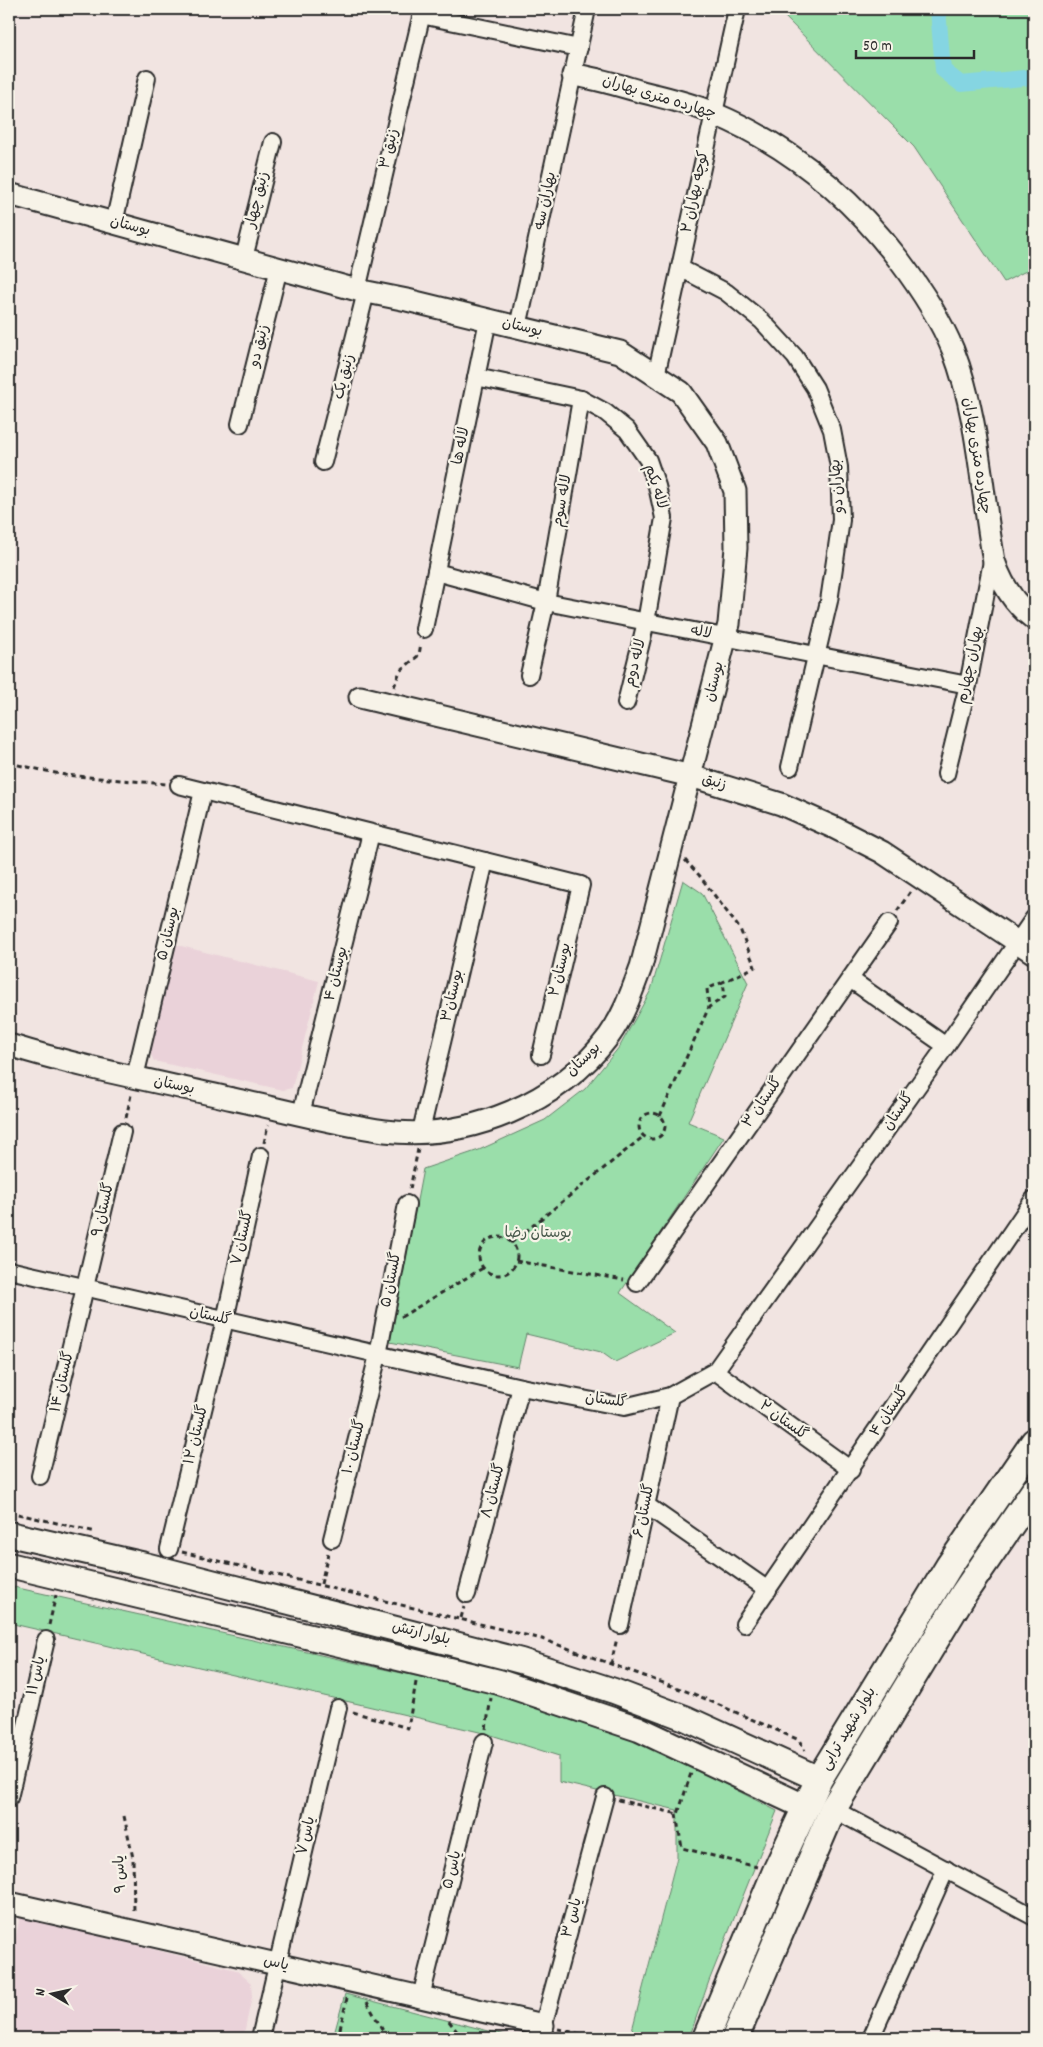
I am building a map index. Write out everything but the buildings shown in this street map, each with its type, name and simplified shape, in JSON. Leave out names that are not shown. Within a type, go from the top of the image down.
[{"type":"main road","name":"بلوار شهید ترابی","points":[[706,2038],[776,1871],[819,1779],[949,1566],[1034,1442]]},
{"type":"main road","name":"بلوار شهید ترابی","points":[[735,2038],[834,1810],[964,1593],[1034,1491]]},
{"type":"main road","name":"بلوار ارتش","points":[[9,1534],[168,1560],[521,1660],[614,1691],[685,1718],[819,1779]]},
{"type":"main road","points":[[160,1600],[168,1560]]},
{"type":"main road","name":"بلوار ارتش","points":[[9,1565],[494,1681],[639,1729],[805,1807]]},
{"type":"main road","points":[[819,1779],[834,1810]]},
{"type":"main road","points":[[805,1807],[834,1810]]},
{"type":"street","name":"بهاران سه","points":[[518,327],[587,9]]},
{"type":"street","name":"کوچه بهاران ۲","points":[[656,376],[737,9]]},
{"type":"street","points":[[422,12],[579,48]]},
{"type":"street","name":"زنبق ۳","points":[[362,291],[422,12]]},
{"type":"street","name":"چهارده متری بهاران","points":[[573,75],[670,99],[714,113],[752,130],[811,169],[840,193],[884,241],[938,318],[953,350],[964,384],[976,435],[993,556],[999,576],[1008,592],[1016,603],[1034,620]]},
{"type":"street","points":[[114,223],[147,78]]},
{"type":"street","name":"زنبق چهار","points":[[244,258],[273,142]]},
{"type":"street","name":"بوستان","points":[[9,194],[362,291],[620,352],[681,392],[716,443],[735,490],[736,548],[726,638],[641,967],[628,1000],[608,1036],[586,1062],[553,1088],[506,1115],[480,1123],[453,1129],[421,1132],[387,1131],[135,1077],[9,1045]]},
{"type":"street","name":"زنبق دو","points":[[240,424],[279,268]]},
{"type":"street","name":"بهاران دو","points":[[680,268],[726,292],[762,321],[795,357],[815,388],[832,430],[839,467],[841,520],[829,601],[790,767]]},
{"type":"street","name":"زنبق یک","points":[[324,462],[362,291]]},
{"type":"street","name":"لاله ها","points":[[424,629],[488,320]]},
{"type":"street","name":"لاله یکم","points":[[476,377],[581,399],[605,412],[627,430],[648,460],[657,486],[664,518],[646,622]]},
{"type":"street","name":"لاله سوم","points":[[528,675],[546,602],[581,399]]},
{"type":"street","name":"بهاران چهارم","points":[[946,774],[968,685],[993,556]]},
{"type":"street","name":"لاله","points":[[436,572],[546,602],[968,685]]},
{"type":"street","name":"لاله دوم","points":[[626,704],[646,622]]},
{"type":"street","name":"زنبق","points":[[360,697],[691,776],[782,804],[882,852],[921,876],[1026,948]]},
{"type":"street","points":[[179,786],[484,861]]},
{"type":"street","name":"بوستان ۵","points":[[135,1077],[203,791]]},
{"type":"street","name":"بوستان ۴","points":[[301,1114],[371,833]]},
{"type":"street","name":"بوستان ۲","points":[[484,861],[580,885],[541,1055]]},
{"type":"street","name":"بوستان۳","points":[[421,1132],[484,861]]},
{"type":"street","name":"گلستان","points":[[9,1270],[521,1387],[624,1407],[670,1396],[715,1372],[946,1046],[1026,948],[1034,918]]},
{"type":"street","name":"گلستان ۳","points":[[637,1283],[889,923]]},
{"type":"street","points":[[850,979],[946,1046]]},
{"type":"street","name":"گلستان ۹","points":[[85,1288],[122,1132]]},
{"type":"street","name":"گلستان ۷","points":[[225,1320],[261,1156]]},
{"type":"street","name":"گلستان ۴","points":[[744,1624],[1034,1199]]},
{"type":"street","name":"گلستان ۵","points":[[378,1355],[407,1204]]},
{"type":"street","name":"گلستان ۱۴","points":[[40,1476],[85,1288]]},
{"type":"street","name":"گلستان ۱۲","points":[[168,1560],[225,1320]]},
{"type":"street","name":"گلستان ۱۰","points":[[332,1539],[378,1355]]},
{"type":"street","name":"گلستان ۲","points":[[715,1372],[850,1470]]},
{"type":"street","name":"گلستان ۸","points":[[467,1594],[521,1387]]},
{"type":"street","name":"گلستان ۶","points":[[620,1625],[670,1396]]},
{"type":"street","points":[[646,1505],[768,1590]]},
{"type":"street","name":"یاس ۱۱","points":[[9,1798],[46,1640]]},
{"type":"street","name":"یاس ۷","points":[[260,2038],[338,1708]]},
{"type":"street","name":"یاس ۵","points":[[422,1997],[484,1742]]},
{"type":"street","name":"یاس ۳","points":[[542,2032],[606,1797]]},
{"type":"street","points":[[834,1810],[1034,1917]]},
{"type":"street","points":[[871,2038],[946,1869]]},
{"type":"street","name":"یاس","points":[[9,1903],[422,1997],[542,2032]]},
{"type":"path","points":[[387,703],[400,671],[419,655],[424,629]]},
{"type":"path","points":[[9,763],[65,775],[179,786]]},
{"type":"path","points":[[672,847],[699,875],[740,929],[756,967],[707,989],[710,1008]]},
{"type":"path","points":[[889,923],[921,876]]},
{"type":"path","points":[[660,1116],[710,1008],[725,997],[723,982]]},
{"type":"path","points":[[122,1132],[135,1077]]},
{"type":"path","points":[[261,1156],[272,1107]]},
{"type":"path","points":[[648,1114],[660,1116],[665,1123],[663,1134],[656,1139],[644,1136],[640,1128],[641,1120],[648,1114]]},
{"type":"path","points":[[407,1204],[421,1132]]},
{"type":"path","points":[[511,1243],[644,1136]]},
{"type":"path","points":[[500,1238],[511,1243],[515,1249],[516,1261],[510,1271],[499,1275],[488,1272],[483,1268],[479,1257],[480,1251],[488,1241],[500,1238]]},
{"type":"path","points":[[516,1261],[637,1283]]},
{"type":"path","points":[[383,1327],[483,1268]]},
{"type":"path","points":[[321,1584],[332,1539]]},
{"type":"path","points":[[46,1640],[60,1577]]},
{"type":"path","points":[[611,1664],[620,1625]]},
{"type":"path","points":[[338,1708],[408,1728],[419,1663]]},
{"type":"path","points":[[484,1742],[494,1681]]},
{"type":"path","points":[[697,1755],[676,1814],[682,1848],[776,1871]]},
{"type":"path","points":[[606,1797],[676,1814]]},
{"type":"path","name":"یاس ۹","points":[[124,1816],[133,1858],[134,1931]]},
{"type":"path","points":[[338,2038],[353,1982]]},
{"type":"path","points":[[353,1982],[386,2038]]},
{"type":"path","points":[[542,2032],[599,2038]]},
{"type":"shaded area","points":[[173,944],[319,981],[292,1088],[283,1090],[154,1061],[147,1046]]},
{"type":"shaded area","points":[[20,1916],[236,1970],[251,1983],[252,1997],[243,2038],[9,2038],[9,1969]]},
{"type":"green space","points":[[777,9],[1034,9],[1034,267],[1004,282],[914,147]]},
{"type":"green space","name":"بوستان رضا","points":[[683,880],[702,893],[748,983],[688,1122],[724,1137],[620,1293],[675,1333],[615,1362],[601,1352],[526,1334],[518,1367],[390,1342],[423,1169],[479,1150],[545,1120],[585,1089],[620,1046],[651,990]]},
{"type":"green space","points":[[9,1586],[528,1701],[609,1728],[688,1765],[777,1811],[709,1981],[689,2038],[630,2038],[677,1857],[677,1810],[559,1782],[559,1756],[488,1734],[9,1623]]},
{"type":"green space","points":[[345,1994],[516,2038],[333,2038]]},
{"type":"waterway","points":[[938,9],[943,70],[961,84],[1034,77]]}]
